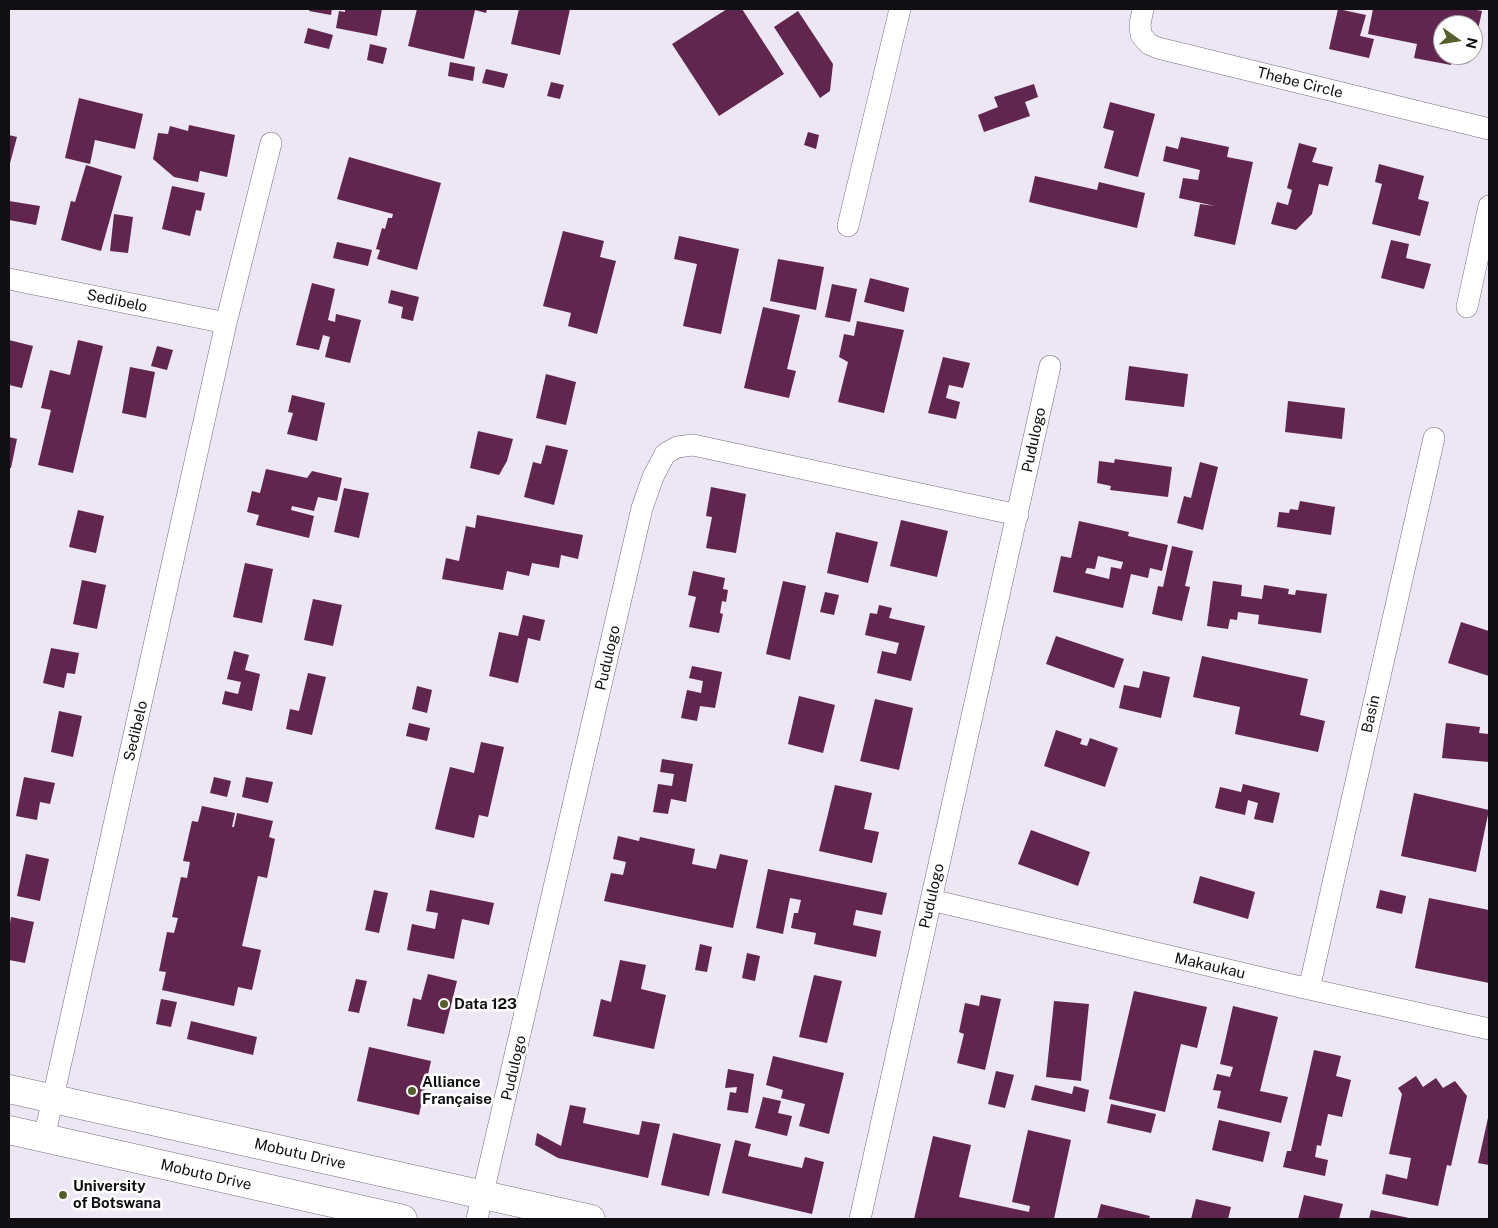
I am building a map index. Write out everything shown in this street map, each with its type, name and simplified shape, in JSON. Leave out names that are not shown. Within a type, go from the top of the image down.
[{"type":"main road","name":"Mobutu Drive","points":[[9,1089],[414,1180],[481,1208],[591,1219]]},
{"type":"main road","name":"Mobuto Drive","points":[[9,1130],[404,1219]]},
{"type":"main road","points":[[404,1219],[414,1180]]},
{"type":"street","points":[[848,226],[900,9]]},
{"type":"street","name":"Thebe Circle","points":[[1143,9],[1140,24],[1142,35],[1149,44],[1158,48],[1489,128]]},
{"type":"street","name":"Sedibelo","points":[[44,1138],[226,324],[272,143]]},
{"type":"street","points":[[1467,307],[1489,206]]},
{"type":"street","name":"Sedibelo","points":[[9,279],[226,324]]},
{"type":"street","name":"Pudulogo","points":[[860,1219],[1050,366]]},
{"type":"street","name":"Basin","points":[[1309,989],[1434,438]]},
{"type":"street","name":"Pudulogo","points":[[481,1208],[642,508],[653,477],[665,454],[676,447],[693,445],[1018,515]]},
{"type":"street","name":"Makaukau","points":[[931,900],[1309,989],[1489,1029]]},
{"type":"building","points":[[310,9],[332,9],[331,15],[309,11]]},
{"type":"building","points":[[345,9],[382,9],[377,36],[336,28],[339,11],[345,12]]},
{"type":"building","points":[[417,9],[487,9],[486,13],[475,10],[464,59],[408,46]]},
{"type":"building","points":[[519,9],[570,9],[560,55],[511,44]]},
{"type":"building","points":[[727,9],[742,9],[784,74],[719,116],[672,44]]},
{"type":"building","points":[[1338,9],[1366,15],[1360,36],[1374,39],[1369,58],[1329,49]]},
{"type":"building","points":[[1373,9],[1471,9],[1482,11],[1481,15],[1433,15],[1433,62],[1414,58],[1417,44],[1368,34]]},
{"type":"building","points":[[798,11],[833,64],[830,91],[820,98],[774,27]]},
{"type":"building","points":[[308,28],[333,35],[329,49],[304,43]]},
{"type":"building","points":[[370,44],[387,48],[383,64],[367,60]]},
{"type":"building","points":[[450,62],[475,67],[473,81],[448,76]]},
{"type":"building","points":[[486,69],[508,74],[504,88],[482,83]]},
{"type":"building","points":[[551,82],[564,85],[560,99],[547,96]]},
{"type":"building","points":[[1034,84],[1038,97],[1025,102],[1030,116],[984,132],[978,115],[998,107],[994,97]]},
{"type":"building","points":[[79,98],[143,114],[135,149],[95,140],[90,164],[65,158]]},
{"type":"building","points":[[1110,102],[1155,114],[1138,177],[1104,168],[1114,131],[1103,128]]},
{"type":"building","points":[[189,125],[235,135],[227,177],[200,171],[198,182],[174,177],[153,159],[158,133],[168,134],[170,126],[188,131]]},
{"type":"building","points":[[808,132],[819,135],[816,149],[804,145]]},
{"type":"building","points":[[9,135],[17,137],[9,167]]},
{"type":"building","points":[[1181,137],[1229,147],[1227,157],[1253,162],[1235,245],[1194,236],[1200,204],[1215,206],[1179,198],[1183,178],[1198,180],[1200,170],[1163,161],[1166,146],[1178,149]]},
{"type":"building","points":[[1299,143],[1317,148],[1312,162],[1333,167],[1328,186],[1319,184],[1312,214],[1296,230],[1271,224],[1277,202],[1288,205],[1292,190],[1287,188]]},
{"type":"building","points":[[349,157],[441,183],[417,270],[377,259],[380,250],[376,249],[382,228],[385,229],[388,218],[392,218],[393,214],[337,199]]},
{"type":"building","points":[[1379,164],[1424,176],[1418,199],[1429,202],[1420,236],[1372,224],[1382,184],[1375,182]]},
{"type":"building","points":[[86,165],[122,176],[101,251],[61,240],[71,201],[75,202]]},
{"type":"building","points":[[1035,176],[1097,190],[1099,182],[1145,193],[1137,228],[1029,202]]},
{"type":"building","points":[[172,186],[205,193],[201,211],[196,210],[190,236],[162,229]]},
{"type":"building","points":[[9,201],[40,206],[36,225],[9,220]]},
{"type":"building","points":[[114,214],[133,217],[128,253],[110,251]]},
{"type":"building","points":[[563,231],[604,241],[600,257],[616,261],[597,334],[568,326],[571,313],[543,306]]},
{"type":"building","points":[[679,236],[739,249],[721,334],[683,326],[697,264],[674,259]]},
{"type":"building","points":[[1391,240],[1409,244],[1406,258],[1431,264],[1424,289],[1381,278]]},
{"type":"building","points":[[337,242],[372,250],[368,266],[333,258]]},
{"type":"building","points":[[778,259],[824,267],[816,310],[770,301]]},
{"type":"building","points":[[870,278],[909,288],[904,312],[864,302]]},
{"type":"building","points":[[312,283],[335,289],[328,320],[335,322],[336,314],[361,320],[350,363],[325,357],[330,337],[323,335],[319,350],[296,345]]},
{"type":"building","points":[[832,284],[857,289],[850,322],[825,317]]},
{"type":"building","points":[[391,290],[419,297],[413,321],[401,318],[403,307],[388,303]]},
{"type":"building","points":[[763,307],[800,315],[787,369],[796,371],[789,398],[744,388]]},
{"type":"building","points":[[857,321],[904,330],[884,413],[838,402],[848,362],[839,357],[844,334],[854,336]]},
{"type":"building","points":[[9,340],[33,346],[22,388],[9,385]]},
{"type":"building","points":[[78,340],[103,346],[73,473],[38,465],[51,410],[41,408],[50,370],[70,375]]},
{"type":"building","points":[[157,346],[173,350],[167,370],[151,366]]},
{"type":"building","points":[[943,357],[970,363],[963,388],[949,385],[946,398],[960,402],[956,419],[928,413]]},
{"type":"building","points":[[1129,366],[1188,374],[1184,407],[1125,400]]},
{"type":"building","points":[[130,367],[155,372],[146,418],[122,413]]},
{"type":"building","points":[[546,374],[576,382],[566,425],[536,418]]},
{"type":"building","points":[[292,395],[325,403],[317,441],[287,434],[293,413],[288,412]]},
{"type":"building","points":[[1288,401],[1345,408],[1342,439],[1285,432]]},
{"type":"building","points":[[478,431],[513,439],[507,461],[499,475],[470,468]]},
{"type":"building","points":[[9,437],[17,439],[11,468],[9,468]]},
{"type":"building","points":[[546,445],[568,450],[554,505],[524,497],[533,462],[541,464]]},
{"type":"building","points":[[1115,459],[1172,467],[1168,497],[1110,490],[1111,486],[1097,483],[1099,461],[1114,463]]},
{"type":"building","points":[[1200,462],[1218,467],[1203,530],[1177,523],[1184,496],[1191,498]]},
{"type":"building","points":[[266,469],[307,478],[312,471],[342,478],[337,501],[318,497],[314,511],[292,506],[291,510],[314,516],[309,538],[256,525],[259,515],[247,512],[252,491],[260,493]]},
{"type":"building","points":[[711,487],[746,494],[736,553],[706,548],[712,517],[706,516]]},
{"type":"building","points":[[344,488],[369,493],[359,538],[334,532]]},
{"type":"building","points":[[1300,501],[1335,507],[1331,535],[1277,527],[1279,512],[1289,513],[1290,509],[1298,510]]},
{"type":"building","points":[[78,510],[104,516],[96,553],[69,547]]},
{"type":"building","points":[[477,515],[583,535],[578,559],[561,555],[559,568],[532,563],[529,576],[507,571],[503,590],[442,579],[446,558],[459,561],[466,526],[475,528]]},
{"type":"building","points":[[901,520],[948,531],[937,577],[890,566]]},
{"type":"building","points":[[1079,521],[1129,532],[1128,536],[1168,545],[1162,571],[1150,568],[1148,578],[1131,574],[1123,608],[1053,592],[1061,556],[1071,558]],"holes":[[[1098,556],[1123,562],[1121,569],[1111,567],[1109,579],[1085,573],[1087,568],[1095,569]]]},
{"type":"building","points":[[836,532],[878,542],[868,583],[827,573]]},
{"type":"building","points":[[1172,546],[1193,551],[1185,586],[1190,587],[1182,621],[1152,614],[1158,586],[1163,587]]},
{"type":"building","points":[[245,563],[273,569],[262,623],[233,617]]},
{"type":"building","points":[[693,571],[725,578],[723,589],[728,590],[726,602],[722,601],[720,613],[723,614],[719,633],[689,627],[696,597],[688,595]]},
{"type":"building","points":[[82,580],[106,585],[97,629],[73,624]]},
{"type":"building","points":[[783,581],[806,586],[790,660],[766,654]]},
{"type":"building","points":[[1213,581],[1242,585],[1241,596],[1262,599],[1264,585],[1289,589],[1288,594],[1295,595],[1296,590],[1327,594],[1321,633],[1258,624],[1259,615],[1238,612],[1237,620],[1230,619],[1228,629],[1207,626]]},
{"type":"building","points":[[825,592],[839,595],[834,615],[820,612]]},
{"type":"building","points":[[313,599],[342,605],[333,646],[304,640]]},
{"type":"building","points":[[879,605],[892,608],[889,618],[925,626],[911,681],[877,673],[882,651],[896,654],[899,643],[865,635],[870,613],[877,614]]},
{"type":"building","points":[[523,615],[545,620],[540,641],[528,638],[518,683],[489,676],[499,632],[518,636]]},
{"type":"building","points":[[1461,622],[1489,631],[1489,676],[1448,663]]},
{"type":"building","points":[[1056,636],[1124,659],[1114,688],[1046,664]]},
{"type":"building","points":[[51,648],[79,653],[75,674],[67,673],[64,688],[43,683]]},
{"type":"building","points":[[234,651],[249,655],[245,670],[260,674],[252,711],[222,704],[225,691],[238,694],[241,682],[227,679]]},
{"type":"building","points":[[1202,656],[1308,679],[1300,715],[1325,721],[1318,752],[1235,734],[1240,707],[1193,697]]},
{"type":"building","points":[[692,666],[722,672],[715,708],[700,706],[697,721],[681,718],[687,690],[701,693],[703,681],[689,678]]},
{"type":"building","points":[[1143,671],[1170,677],[1161,718],[1119,708],[1124,685],[1139,688]]},
{"type":"building","points":[[308,673],[326,677],[312,735],[286,729],[290,709],[299,711]]},
{"type":"building","points":[[417,686],[432,690],[427,713],[412,709]]},
{"type":"building","points":[[799,696],[835,705],[823,753],[788,744]]},
{"type":"building","points":[[875,699],[913,708],[899,770],[860,761]]},
{"type":"building","points":[[59,711],[82,716],[73,757],[51,752]]},
{"type":"building","points":[[409,723],[430,728],[427,741],[406,736]]},
{"type":"building","points":[[1446,723],[1480,727],[1479,733],[1489,734],[1489,762],[1442,758]]},
{"type":"building","points":[[1056,730],[1082,739],[1080,744],[1087,746],[1090,738],[1118,748],[1105,787],[1044,766]]},
{"type":"building","points":[[481,742],[504,747],[488,817],[479,815],[474,838],[435,829],[450,767],[474,773]]},
{"type":"building","points":[[662,759],[693,764],[686,802],[671,799],[668,814],[653,812],[658,784],[672,786],[674,774],[660,772]]},
{"type":"building","points":[[24,777],[55,783],[50,804],[40,802],[37,820],[16,816]]},
{"type":"building","points":[[214,777],[231,781],[227,797],[210,793]]},
{"type":"building","points":[[246,777],[273,782],[268,803],[242,797]]},
{"type":"building","points":[[1243,784],[1280,793],[1273,823],[1254,819],[1258,803],[1248,800],[1245,815],[1215,808],[1220,787],[1241,792]]},
{"type":"building","points":[[835,785],[872,793],[864,829],[879,832],[872,863],[819,851]]},
{"type":"building","points":[[1414,793],[1489,810],[1476,872],[1401,856]]},
{"type":"building","points":[[202,806],[235,813],[232,827],[234,827],[237,813],[273,821],[269,837],[275,839],[267,878],[258,876],[242,946],[261,950],[252,990],[238,987],[234,1006],[162,990],[166,972],[159,971],[167,932],[174,933],[178,918],[172,917],[181,877],[187,878],[190,862],[183,861],[192,821],[198,822]]},
{"type":"building","points":[[1031,830],[1090,852],[1078,886],[1018,864]]},
{"type":"building","points":[[618,836],[639,841],[640,837],[695,849],[692,864],[716,869],[720,854],[748,860],[733,928],[604,901],[611,873],[623,875],[626,862],[613,859]]},
{"type":"building","points":[[26,854],[49,859],[40,901],[17,896]]},
{"type":"building","points":[[768,869],[887,893],[882,915],[856,910],[853,925],[881,931],[876,957],[814,944],[816,933],[791,928],[794,913],[798,913],[801,900],[790,898],[783,934],[756,928]]},
{"type":"building","points":[[1200,876],[1255,892],[1248,919],[1193,903]]},
{"type":"building","points":[[374,890],[388,893],[379,933],[365,930]]},
{"type":"building","points":[[430,890],[494,903],[489,925],[462,919],[454,959],[407,950],[412,924],[435,929],[438,913],[426,911]]},
{"type":"building","points":[[1380,890],[1406,896],[1402,914],[1376,908]]},
{"type":"building","points":[[1429,898],[1489,910],[1489,983],[1415,968]]},
{"type":"building","points":[[11,917],[34,922],[25,963],[9,960]]},
{"type":"building","points":[[700,944],[712,947],[707,972],[695,970]]},
{"type":"building","points":[[747,953],[760,956],[755,981],[742,978]]},
{"type":"building","points":[[620,960],[646,965],[641,989],[666,995],[654,1049],[593,1036],[601,999],[611,1002]]},
{"type":"building","points":[[428,974],[457,981],[444,1034],[407,1026],[413,998],[421,1000]]},
{"type":"building","points":[[814,975],[842,981],[827,1043],[799,1037]]},
{"type":"building","points":[[356,979],[367,981],[359,1013],[348,1011]]},
{"type":"building","points":[[1134,991],[1207,1007],[1197,1048],[1181,1044],[1165,1112],[1109,1099]]},
{"type":"building","points":[[981,995],[1001,999],[985,1070],[957,1063],[964,1034],[959,1032],[965,1003],[979,1006]]},
{"type":"building","points":[[161,999],[177,1002],[171,1027],[156,1024]]},
{"type":"building","points":[[1054,1001],[1089,1004],[1081,1081],[1046,1077]]},
{"type":"building","points":[[1233,1006],[1278,1017],[1260,1091],[1288,1097],[1281,1123],[1217,1108],[1221,1091],[1213,1090],[1217,1074],[1230,1077],[1233,1067],[1220,1064]]},
{"type":"building","points":[[191,1021],[257,1037],[253,1055],[187,1039]]},
{"type":"building","points":[[369,1047],[431,1061],[419,1115],[357,1101]]},
{"type":"building","points":[[1314,1050],[1341,1056],[1336,1076],[1351,1080],[1342,1117],[1328,1114],[1321,1146],[1317,1145],[1315,1157],[1328,1160],[1325,1176],[1283,1167],[1287,1151],[1291,1151]]},
{"type":"building","points":[[773,1056],[844,1073],[829,1134],[799,1126],[805,1104],[781,1098],[783,1090],[766,1085]]},
{"type":"building","points":[[728,1069],[754,1074],[748,1113],[727,1110],[730,1092],[736,1093],[737,1087],[725,1088]]},
{"type":"building","points":[[996,1071],[1014,1075],[1005,1108],[988,1104]]},
{"type":"building","points":[[1416,1076],[1423,1087],[1436,1078],[1443,1088],[1455,1081],[1467,1096],[1451,1166],[1447,1165],[1438,1206],[1382,1194],[1386,1174],[1407,1179],[1411,1158],[1389,1154],[1402,1094],[1398,1088]]},
{"type":"building","points":[[1035,1085],[1072,1094],[1074,1086],[1089,1090],[1085,1112],[1031,1100]]},
{"type":"building","points":[[763,1097],[781,1101],[778,1113],[792,1116],[787,1136],[755,1128]]},
{"type":"building","points":[[1111,1104],[1156,1114],[1151,1133],[1107,1123]]},
{"type":"building","points":[[570,1105],[586,1108],[583,1123],[639,1135],[642,1121],[660,1124],[648,1178],[558,1158],[535,1145],[537,1133],[561,1146]]},
{"type":"building","points":[[1489,1118],[1489,1165],[1478,1163]]},
{"type":"building","points":[[1219,1120],[1270,1132],[1263,1162],[1212,1150]]},
{"type":"building","points":[[1028,1130],[1071,1140],[1054,1219],[914,1219],[933,1136],[971,1145],[959,1197],[1029,1212],[1030,1206],[1012,1202]]},
{"type":"building","points":[[673,1133],[721,1144],[709,1196],[661,1185]]},
{"type":"building","points":[[735,1140],[751,1144],[748,1156],[802,1168],[805,1157],[824,1162],[812,1214],[722,1193]]},
{"type":"building","points":[[1304,1195],[1343,1204],[1339,1219],[1298,1219]]},
{"type":"building","points":[[1196,1199],[1231,1207],[1228,1219],[1191,1219]]},
{"type":"building","points":[[1101,1204],[1150,1216],[1149,1219],[1097,1219]]},
{"type":"building","points":[[1371,1210],[1409,1218],[1409,1219],[1369,1219]]},
{"type":"place","name":"Data 123","points":[[444,1004]]},
{"type":"place","name":"Alliance Française","points":[[412,1091]]},
{"type":"place","name":"University of Botswana","points":[[63,1195]]}]
